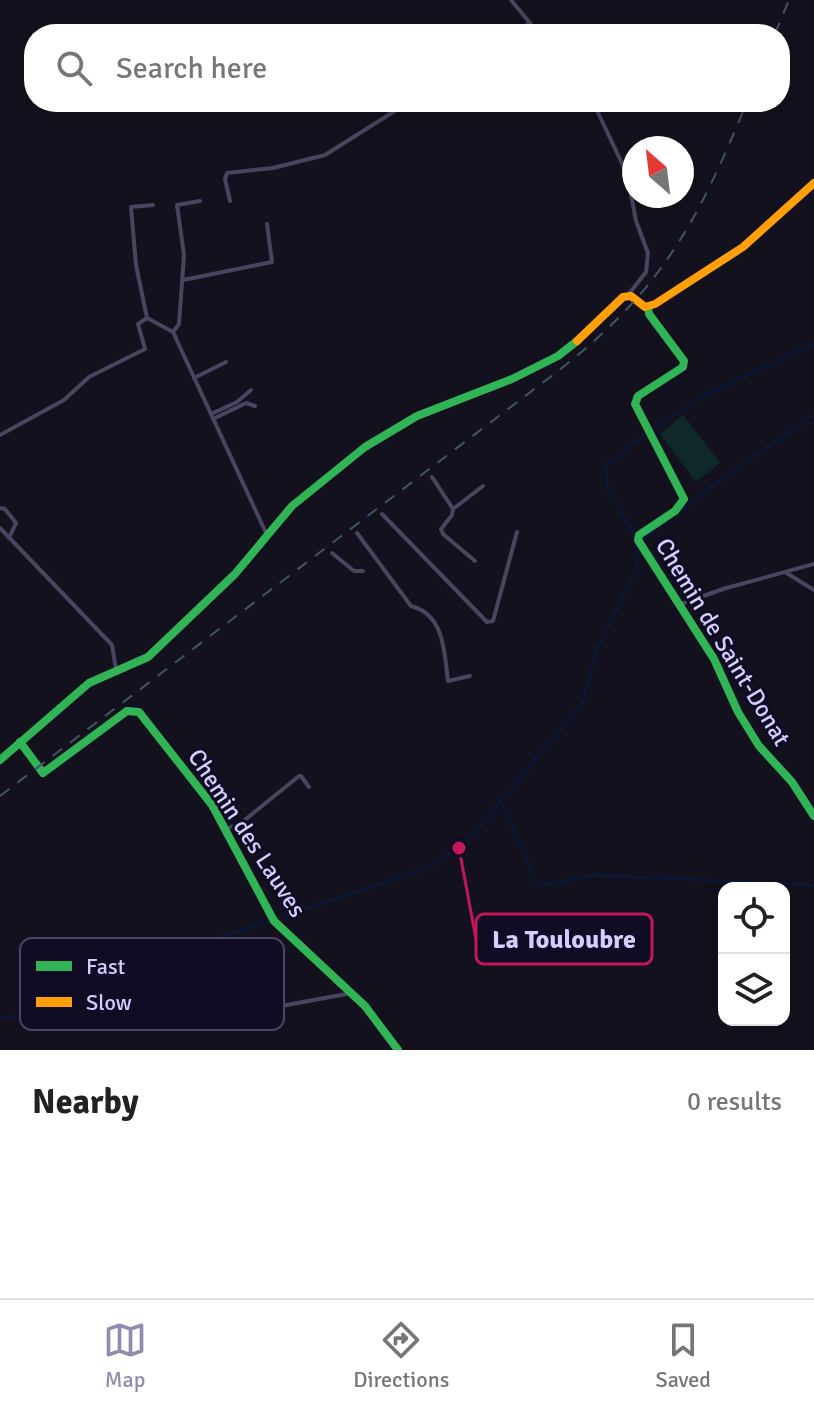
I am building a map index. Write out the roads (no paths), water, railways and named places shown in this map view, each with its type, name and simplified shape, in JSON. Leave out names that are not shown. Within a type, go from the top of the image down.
[{"type":"street","points":[[511,0],[530,23]]},
{"type":"street","points":[[230,201],[225,179],[227,173],[273,168],[325,155],[393,112]]},
{"type":"street","points":[[0,760],[89,683],[116,669],[140,664],[235,574],[301,498],[377,439],[417,416],[522,374],[558,356],[628,295],[646,272],[648,253],[634,214],[627,174],[598,112]]},
{"type":"street","points":[[628,295],[648,307],[735,253],[814,183]]},
{"type":"street","points":[[173,332],[179,324],[184,255],[177,205],[200,201]]},
{"type":"street","points":[[153,205],[131,207],[130,227],[147,318],[173,332],[267,535]]},
{"type":"street","points":[[183,280],[272,262],[267,224]]},
{"type":"street","name":"Chemin de Saint-Donat","points":[[648,307],[649,314],[684,361],[683,367],[638,396],[635,404],[656,451],[684,499],[675,511],[639,535],[638,540],[714,659],[738,712],[759,746],[792,782],[814,816]]},
{"type":"street","points":[[0,435],[64,400],[89,377],[145,349],[138,324],[147,318]]},
{"type":"street","points":[[194,378],[226,362]]},
{"type":"street","points":[[212,416],[251,390]]},
{"type":"street","points":[[212,416],[246,403],[255,406]]},
{"type":"street","points":[[432,477],[453,509],[441,529],[443,534],[475,561]]},
{"type":"street","points":[[453,509],[483,486]]},
{"type":"street","points":[[0,508],[5,509],[16,523],[9,538]]},
{"type":"street","points":[[382,514],[487,622],[493,621],[517,532]]},
{"type":"street","points":[[0,528],[112,645],[116,669]]},
{"type":"street","points":[[357,533],[411,606],[424,609],[437,625],[448,681],[470,676]]},
{"type":"street","points":[[332,553],[354,571],[363,571]]},
{"type":"street","points":[[681,604],[814,564]]},
{"type":"street","points":[[785,572],[814,590]]},
{"type":"street","name":"Chemin des Lauves","points":[[20,742],[43,773],[127,711],[139,712],[212,805],[273,919],[352,993],[381,1024],[398,1050]]},
{"type":"street","points":[[225,829],[241,823],[299,776],[309,787]]},
{"type":"street","points":[[284,1006],[352,993]]},
{"type":"waterway","points":[[651,430],[702,397],[814,343]]},
{"type":"waterway","points":[[641,541],[730,473],[814,415]]},
{"type":"waterway","points":[[219,938],[422,870],[449,855],[476,831],[583,702],[597,649],[638,565],[635,537],[608,488],[605,466],[646,434]]},
{"type":"waterway","points":[[500,802],[538,886],[594,875],[814,885]]},
{"type":"waterway","points":[[0,1018],[20,1016]]},
{"type":"railway","points":[[779,24],[789,0]]},
{"type":"railway","points":[[0,796],[594,341],[625,312],[673,251],[711,183],[743,112]]},
{"type":"place","name":"La Touloubre","points":[[459,848]]}]
